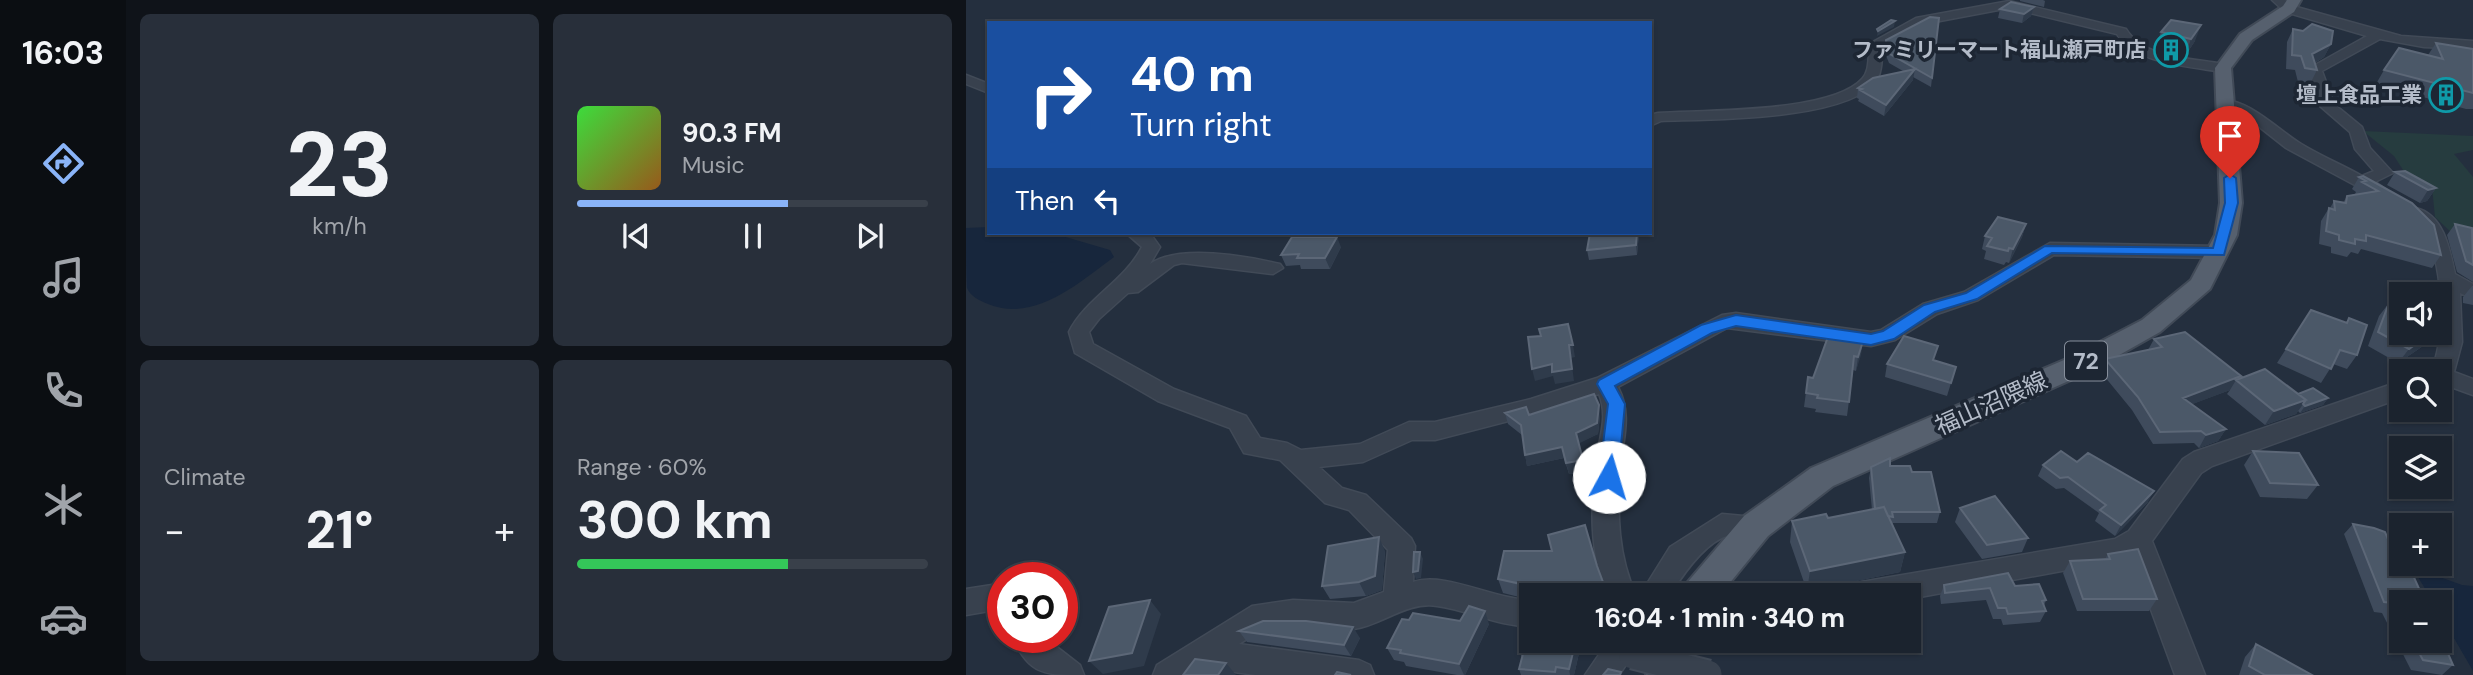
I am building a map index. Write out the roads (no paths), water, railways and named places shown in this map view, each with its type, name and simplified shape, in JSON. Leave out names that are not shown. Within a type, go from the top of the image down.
[{"type":"main road","points":[[2223,68],[2246,37],[2287,3]]},
{"type":"main road","name":"福山沼隈線","points":[[1708,583],[1756,526],[1822,477],[2081,364],[2151,326],[2201,284],[2219,252],[2231,203],[2223,68]]},
{"type":"main road","points":[[1665,675],[1674,653]]},
{"type":"street","points":[[1652,121],[1658,117],[1799,108],[1833,101],[1854,93],[1871,78],[1876,46],[1908,25],[2007,2],[2122,32],[2127,43],[2150,54],[2223,68]]},
{"type":"street","points":[[2287,3],[2377,36],[2433,47],[2473,45]]},
{"type":"street","points":[[2363,181],[2385,173],[2363,149],[2357,130],[2327,106],[2315,68],[2377,36]]},
{"type":"street","points":[[966,79],[987,88]]},
{"type":"street","points":[[2226,104],[2258,119],[2292,145],[2412,209],[2437,235],[2452,304],[2451,342],[2446,359]]},
{"type":"street","points":[[1111,299],[1146,259],[1152,247],[1137,235]]},
{"type":"street","points":[[1296,460],[1363,453],[1409,431],[1435,431],[1532,407],[1605,384],[1722,322],[1736,320],[1871,339],[1888,335],[1930,309],[1971,296],[2050,249],[2219,252]]},
{"type":"street","points":[[1273,268],[1182,257],[1167,261],[1141,282],[1085,317],[1079,332],[1083,348],[1166,396],[1238,422],[1252,446],[1287,452],[1334,496],[1357,502],[1402,546],[1398,599]]},
{"type":"street","points":[[2445,276],[2473,293]]},
{"type":"street","points":[[2452,379],[2473,387]]},
{"type":"street","points":[[1605,384],[1617,404],[1616,425],[1609,455],[1608,541],[1614,583]]},
{"type":"street","points":[[1921,585],[2121,550],[2138,539],[2192,466],[2203,459],[2389,393]]},
{"type":"street","points":[[1662,583],[1680,555],[1723,525],[1756,526]]},
{"type":"street","points":[[2138,539],[2190,675]]},
{"type":"street","points":[[1168,675],[1252,619],[1293,613],[1354,615],[1415,593],[1438,593],[1519,613]]},
{"type":"street","points":[[966,602],[987,599]]},
{"type":"street","points":[[1038,653],[1069,675]]},
{"type":"street","points":[[1202,653],[1359,675]]},
{"type":"street","points":[[1600,675],[1620,653]]},
{"type":"street","points":[[1644,653],[1710,674]]},
{"type":"water","points":[[987,227],[987,235],[1059,235],[1110,250],[1114,257],[1055,297],[1039,304],[1005,309],[979,300],[967,288],[966,228]]},
{"type":"water","points":[[2417,576],[2437,576],[2473,586],[2473,671],[2452,635],[2452,590],[2426,590]]},
{"type":"place","name":"ファミリーマート福山瀬戸町店","points":[[2171,50]]},
{"type":"place","name":"壇上食品工業","points":[[2446,95]]}]
